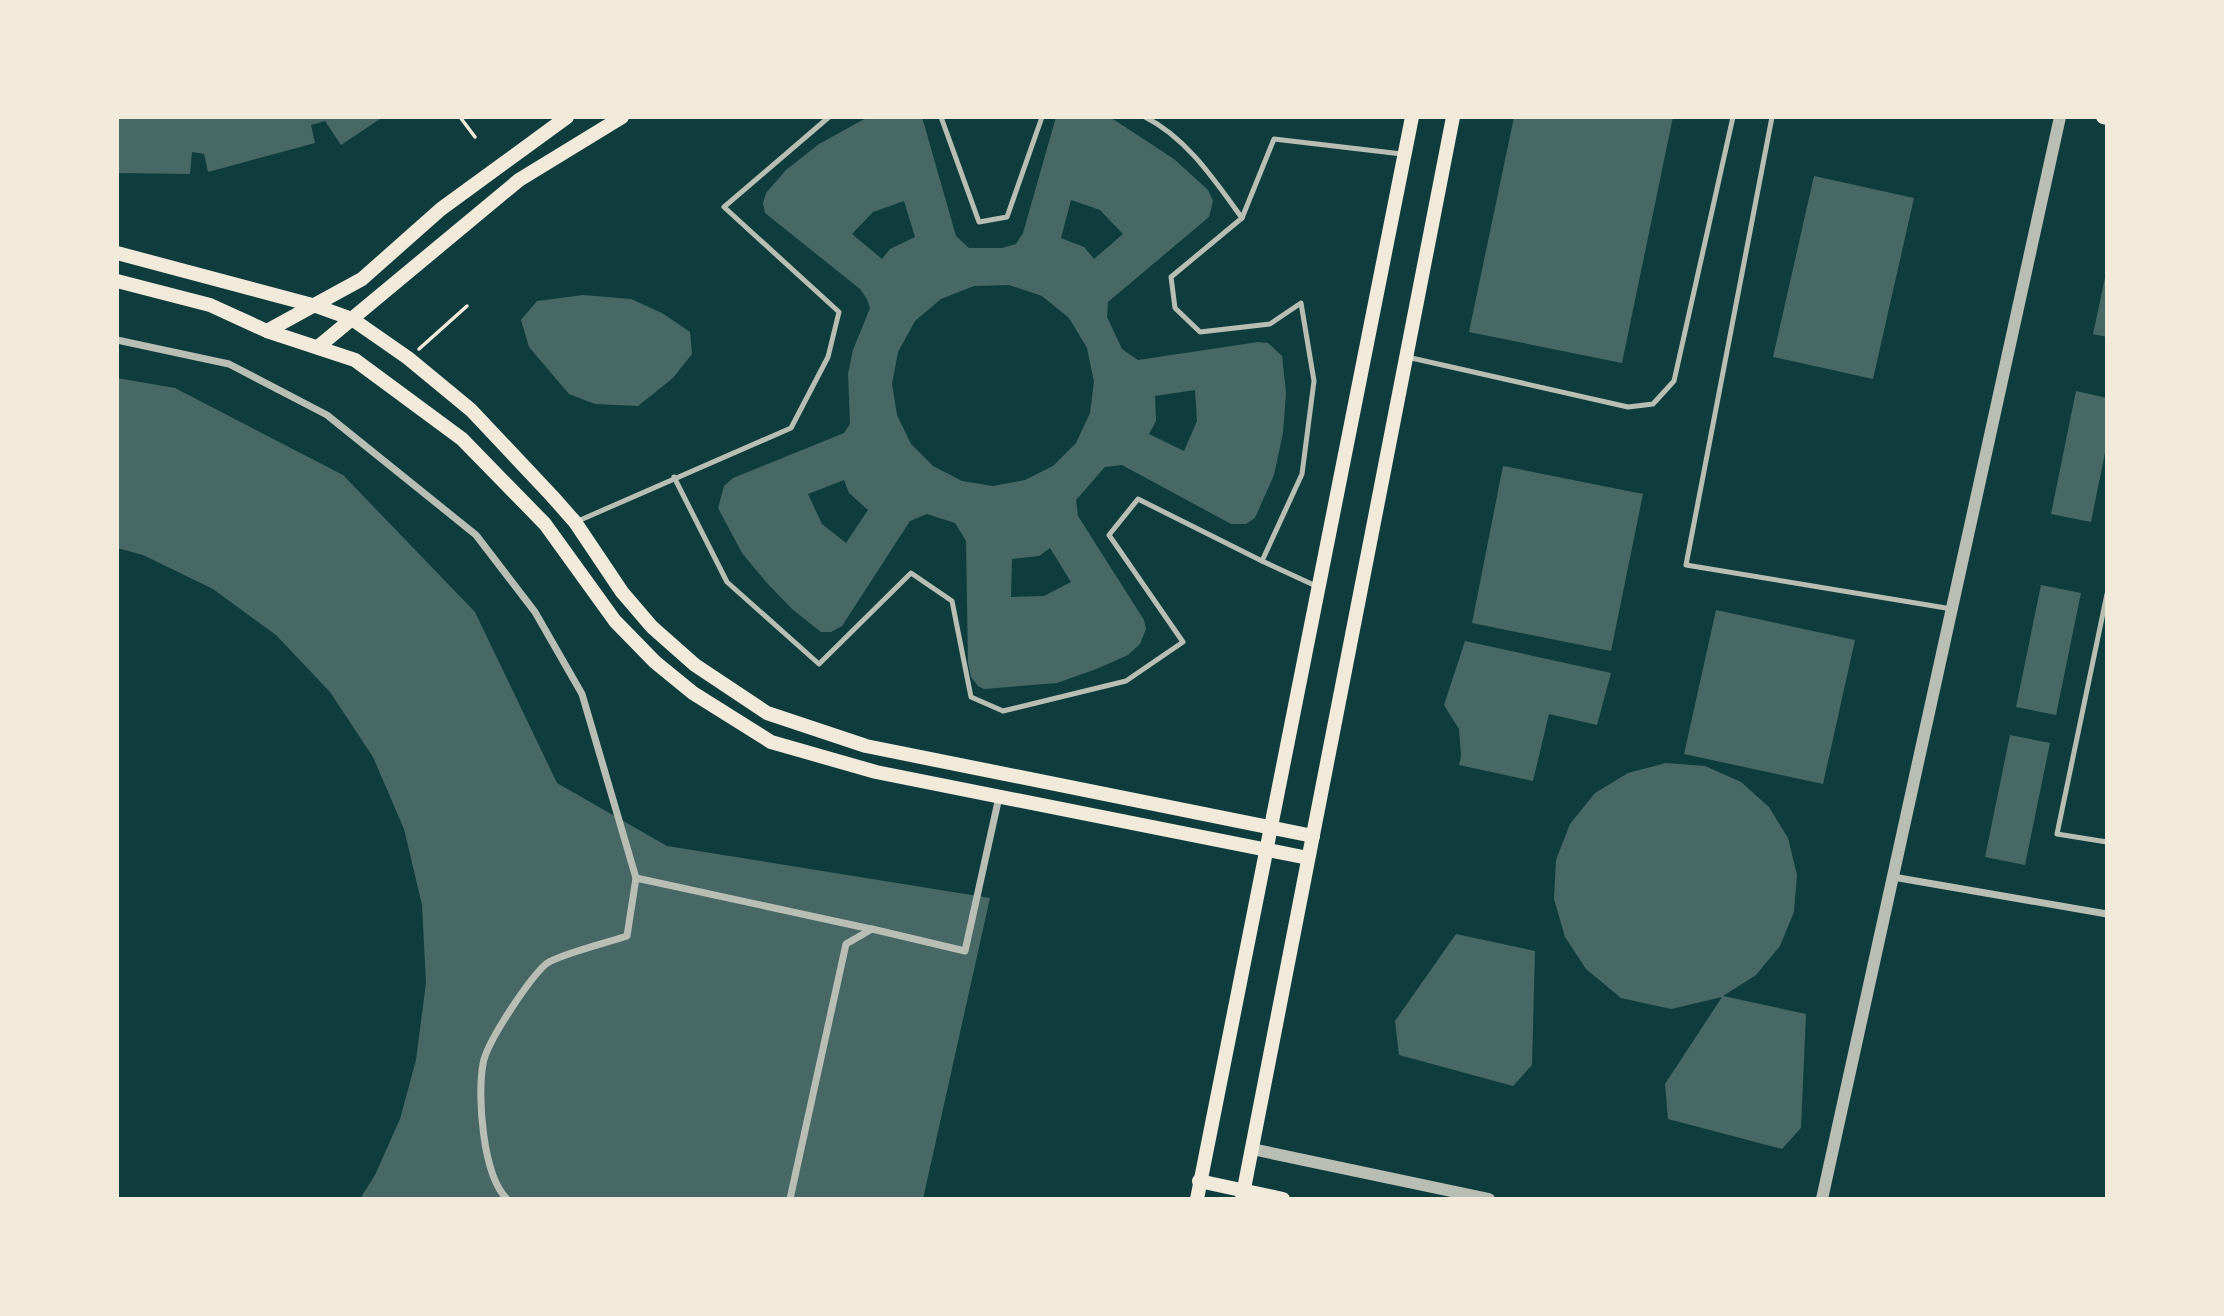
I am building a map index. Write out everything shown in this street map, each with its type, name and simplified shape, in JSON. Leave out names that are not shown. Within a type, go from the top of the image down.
[{"type":"main road","points":[[267,331],[362,279],[441,209],[567,117]]},
{"type":"main road","points":[[318,347],[519,180],[622,117]]},
{"type":"main road","points":[[1197,1199],[1412,117]]},
{"type":"main road","points":[[1243,1195],[1453,117]]},
{"type":"main road","points":[[117,253],[316,306],[352,319],[408,358],[471,410],[575,523],[622,592],[652,627],[695,665],[768,713],[866,746],[1313,836]]},
{"type":"main road","points":[[117,281],[210,305],[267,331],[355,360],[462,439],[545,524],[615,621],[654,662],[693,693],[771,742],[876,772],[1308,858]]},
{"type":"main road","points":[[1199,1181],[1243,1195],[1283,1199]]},
{"type":"street","points":[[1822,1199],[2060,117]]},
{"type":"street","points":[[117,340],[229,364],[327,415],[476,535],[535,612],[582,694],[636,878],[627,936],[547,963],[511,1009],[483,1062],[483,1129],[498,1190],[507,1199]]},
{"type":"street","points":[[636,878],[965,951],[999,797]]},
{"type":"street","points":[[1893,877],[2107,914]]},
{"type":"street","points":[[790,1199],[846,944],[872,929]]},
{"type":"street","points":[[1252,1149],[1489,1199]]},
{"type":"lane","points":[[575,523],[674,477],[791,428],[828,357],[839,312],[724,206],[829,117]]},
{"type":"lane","points":[[941,117],[979,222],[1007,217],[1042,117]]},
{"type":"lane","points":[[1145,117],[1163,126],[1206,170],[1242,218]]},
{"type":"lane","points":[[1407,357],[1628,408],[1653,404],[1674,381],[1733,117]]},
{"type":"lane","points":[[1772,117],[1686,565],[1952,609]]},
{"type":"lane","points":[[1262,561],[1302,474],[1314,381],[1301,303],[1270,324],[1200,331],[1175,308],[1171,278],[1242,218],[1274,139],[1405,155]]},
{"type":"lane","points":[[674,477],[727,582],[819,664],[911,573],[952,601],[971,697],[1003,711],[1126,681],[1183,642],[1109,535],[1139,499],[1319,587]]},
{"type":"lane","points":[[2107,594],[2057,834],[2107,842]]},
{"type":"path","points":[[460,117],[475,137]]},
{"type":"path","points":[[408,358],[467,306]]},
{"type":"building","points":[[117,117],[383,117],[341,145],[325,121],[311,125],[315,143],[208,172],[204,154],[192,152],[190,174],[117,173]]},
{"type":"building","points":[[868,117],[922,117],[956,236],[969,248],[1002,248],[1016,244],[1023,233],[1056,117],[1109,117],[1174,159],[1208,190],[1213,201],[1209,217],[1108,302],[1107,317],[1122,349],[1138,360],[1258,342],[1268,343],[1282,356],[1286,393],[1283,433],[1274,475],[1255,518],[1246,524],[1231,524],[1122,465],[1105,467],[1076,500],[1078,516],[1144,620],[1146,629],[1140,644],[1128,655],[1057,683],[984,689],[978,686],[971,677],[968,663],[966,541],[955,523],[927,514],[910,521],[842,626],[831,632],[821,632],[792,609],[742,553],[718,508],[724,486],[733,478],[844,433],[850,424],[848,374],[853,350],[870,308],[867,299],[860,289],[765,213],[763,203],[766,193],[786,170],[819,144]],"holes":[[[1071,200],[1100,210],[1123,234],[1094,259],[1084,247],[1061,238]],[[904,201],[915,237],[890,249],[882,259],[852,234],[873,212]],[[1009,285],[1042,296],[1069,318],[1087,348],[1094,382],[1090,413],[1076,443],[1053,466],[1025,480],[993,486],[962,481],[933,466],[911,444],[897,415],[892,384],[898,352],[915,321],[941,299],[974,286]],[[1195,390],[1197,421],[1184,451],[1149,434],[1156,421],[1155,396]],[[844,480],[849,493],[868,510],[846,543],[822,524],[808,494]],[[1050,548],[1071,582],[1044,596],[1011,597],[1012,559],[1039,556]]]},
{"type":"building","points":[[1514,117],[1673,117],[1622,363],[1469,332]]},
{"type":"building","points":[[1814,176],[1914,198],[1873,379],[1773,357]]},
{"type":"building","points":[[2107,273],[2107,337],[2093,334]]},
{"type":"building","points":[[583,295],[631,299],[662,313],[690,332],[692,354],[673,378],[638,406],[595,404],[569,394],[529,347],[521,320],[537,301]]},
{"type":"building","points":[[117,378],[175,388],[343,475],[475,612],[557,783],[667,846],[990,898],[923,1199],[360,1199],[375,1175],[400,1119],[416,1060],[426,983],[422,905],[404,829],[373,757],[330,692],[276,635],[213,589],[143,555],[117,548]]},
{"type":"building","points":[[2076,391],[2107,398],[2107,443],[2091,522],[2051,514]]},
{"type":"building","points":[[1503,466],[1643,494],[1611,651],[1472,623]]},
{"type":"building","points":[[2041,585],[2081,593],[2056,715],[2016,707]]},
{"type":"building","points":[[1716,610],[1855,640],[1823,784],[1684,754]]},
{"type":"building","points":[[1465,641],[1611,673],[1597,725],[1549,714],[1533,781],[1459,765],[1459,729],[1444,705]]},
{"type":"building","points":[[2010,735],[2050,743],[2025,865],[1985,857]]},
{"type":"building","points":[[1666,763],[1705,766],[1741,782],[1769,807],[1788,838],[1797,875],[1794,912],[1780,946],[1756,975],[1723,996],[1806,1014],[1801,1128],[1782,1149],[1668,1119],[1665,1084],[1722,997],[1671,1009],[1621,998],[1586,969],[1565,937],[1554,899],[1556,860],[1570,824],[1595,793],[1628,773]]},
{"type":"building","points":[[1456,934],[1535,951],[1532,1065],[1513,1086],[1399,1055],[1395,1021]]}]
